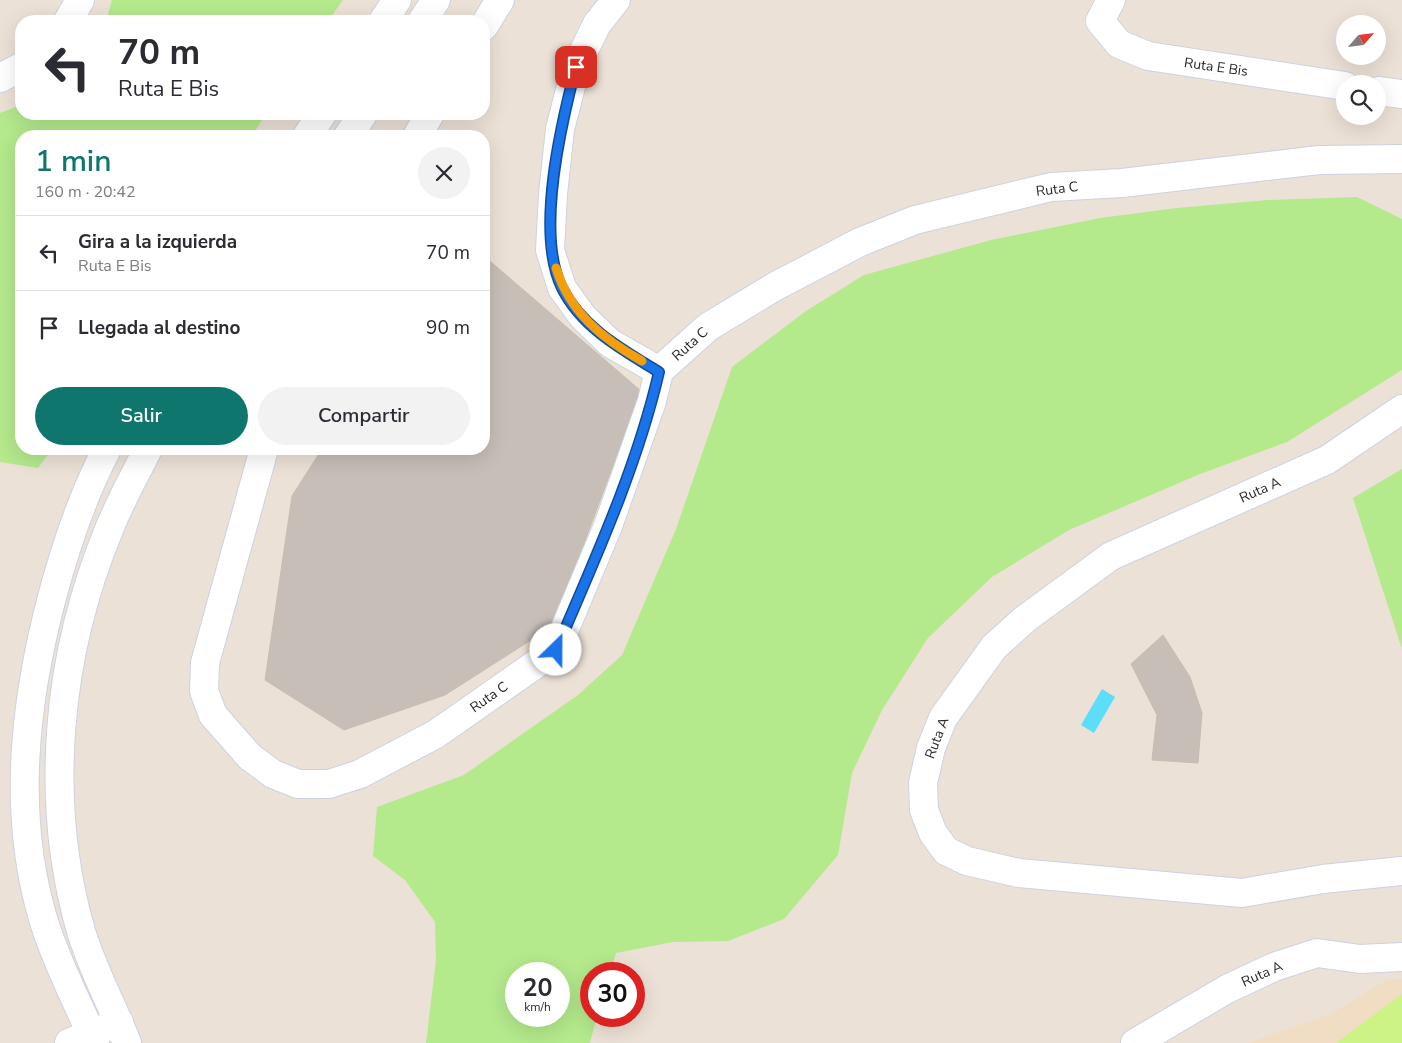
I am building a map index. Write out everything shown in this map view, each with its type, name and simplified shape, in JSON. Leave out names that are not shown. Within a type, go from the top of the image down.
[{"type":"street","points":[[71,15],[80,0]]},
{"type":"street","points":[[387,15],[397,0]]},
{"type":"street","points":[[426,15],[436,0]]},
{"type":"street","points":[[490,16],[500,0]]},
{"type":"street","points":[[616,0],[597,24],[576,67],[560,129],[550,250],[562,288],[583,317],[610,343],[659,372]]},
{"type":"street","name":"Ruta E Bis","points":[[1102,7],[1119,44],[1148,56],[1336,85]]},
{"type":"street","points":[[0,78],[15,69]]},
{"type":"street","points":[[1386,92],[1402,94]]},
{"type":"street","name":"Ruta C","points":[[262,455],[205,663],[204,691],[213,715],[250,757],[273,774],[298,784],[329,784],[360,774],[436,734],[556,650],[608,526],[652,401],[659,372],[708,327],[774,287],[860,242],[915,220],[1051,187],[1122,183],[1318,160],[1402,159]]},
{"type":"street","name":"Ruta A","points":[[1402,410],[1327,460],[1111,556],[1025,619],[994,647],[943,718],[931,748],[923,783],[924,810],[934,833],[946,851],[968,861],[1019,873],[1242,893],[1323,879],[1402,871]]},
{"type":"street","points":[[104,455],[66,543],[45,626],[31,692],[25,780],[28,842],[45,924],[85,1040],[123,1033],[82,934],[65,856],[59,775],[67,680],[78,621],[110,527],[145,455]]},
{"type":"street","name":"Ruta A","points":[[1135,1043],[1227,989],[1274,967],[1317,953],[1360,959],[1402,957]]},
{"type":"shaded area","points":[[1388,979],[1402,979],[1402,1043],[1248,1043],[1331,1014]]},
{"type":"green space","points":[[112,0],[343,0],[332,15],[108,15]]},
{"type":"green space","points":[[15,107],[15,120],[262,120],[256,130],[15,130],[15,455],[48,455],[38,468],[0,462],[0,113]]},
{"type":"green space","points":[[1357,197],[1402,219],[1402,370],[1287,442],[1200,474],[1069,530],[992,577],[928,638],[882,710],[852,773],[838,855],[784,919],[728,941],[673,942],[616,953],[613,962],[580,962],[580,1027],[594,1027],[590,1043],[426,1043],[436,960],[435,922],[405,880],[373,856],[377,807],[464,775],[578,695],[622,655],[676,529],[732,367],[806,311],[864,275],[991,240],[1100,218],[1177,208],[1268,200]]},
{"type":"green space","points":[[1402,469],[1402,649],[1353,498]]},
{"type":"green space","points":[[1402,994],[1402,1043],[1336,1043]]},
{"type":"water","points":[[1102,689],[1115,697],[1094,733],[1081,725]]},
{"type":"building","points":[[490,261],[641,391],[553,626],[445,695],[344,730],[265,680],[292,496],[318,455],[490,455]]},
{"type":"building","points":[[1163,635],[1190,677],[1202,713],[1198,763],[1152,760],[1157,715],[1131,664]]},
{"type":"slow traffic","points":[[556,268],[562,288],[583,317],[610,343],[642,361]]},
{"type":"route","points":[[556,650],[608,526],[652,401],[659,372],[610,343],[583,317],[562,288],[550,250],[553,194],[560,129],[576,67]]}]
